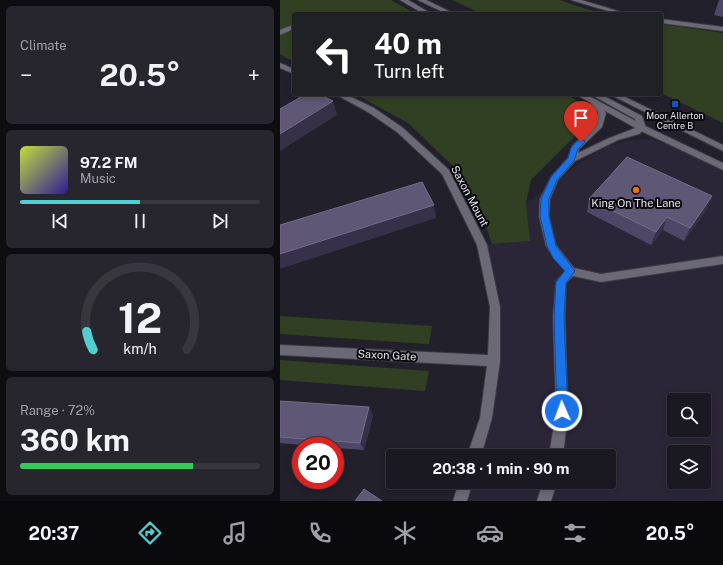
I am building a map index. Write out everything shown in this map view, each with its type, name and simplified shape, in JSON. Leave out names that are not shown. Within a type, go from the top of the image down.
[{"type":"street","points":[[403,0],[425,12]]},
{"type":"street","points":[[421,0],[448,12]]},
{"type":"street","points":[[574,0],[618,12]]},
{"type":"street","points":[[663,21],[723,29]]},
{"type":"street","points":[[280,33],[292,27]]},
{"type":"street","points":[[280,65],[292,71]]},
{"type":"street","name":"Saxon Mount","points":[[342,96],[371,110],[400,130],[446,172],[482,245],[495,307],[494,361],[486,418],[476,449]]},
{"type":"street","points":[[617,96],[723,148]]},
{"type":"street","points":[[594,98],[642,128],[723,167]]},
{"type":"street","points":[[594,98],[602,113],[599,125],[575,148],[572,159],[554,179],[545,199],[544,216],[551,246],[557,255],[571,271],[601,278],[723,260]]},
{"type":"street","points":[[572,159],[586,154],[597,146],[615,138],[639,131],[642,128]]},
{"type":"street","points":[[557,449],[562,411],[559,317],[561,282],[571,271]]},
{"type":"street","name":"Saxon Gate","points":[[280,350],[494,361]]},
{"type":"street","points":[[460,501],[464,489]]},
{"type":"street","points":[[544,501],[548,489]]},
{"type":"shaded area","points":[[651,139],[692,153],[723,168],[723,501],[460,501],[464,489],[616,489],[616,449],[476,449],[486,418],[495,307],[482,245],[530,241],[526,203],[583,161],[605,147],[631,140]]},
{"type":"green space","points":[[280,0],[391,0],[412,12],[292,12],[292,61],[280,54]]},
{"type":"green space","points":[[452,0],[560,0],[586,9],[600,12],[478,12]]},
{"type":"green space","points":[[663,24],[723,33],[723,123],[663,94]]},
{"type":"green space","points":[[359,96],[570,96],[594,114],[591,120],[531,180],[526,203],[530,241],[492,244],[478,203],[465,181],[453,166],[408,123]]},
{"type":"green space","points":[[280,316],[432,326],[429,344],[280,334]]},
{"type":"green space","points":[[280,360],[429,371],[425,391],[280,380]]},
{"type":"building","points":[[303,96],[323,96],[333,101],[280,134],[280,109]]},
{"type":"building","name":"King On The Lane","points":[[627,157],[712,196],[690,228],[667,217],[656,232],[589,199]]},
{"type":"building","points":[[422,182],[434,205],[280,254],[280,225]]},
{"type":"building","points":[[280,401],[369,407],[360,443],[344,442],[344,437],[280,437]]},
{"type":"building","points":[[364,489],[382,501],[355,501]]},
{"type":"place","name":"Moor Allerton Centre B","points":[[675,104]]},
{"type":"place","name":"King On The Lane","points":[[636,190]]},
{"type":"route","points":[[562,411],[559,317],[561,282],[571,271],[551,246],[544,216],[545,199],[554,179],[572,159],[575,148],[581,142]]}]
